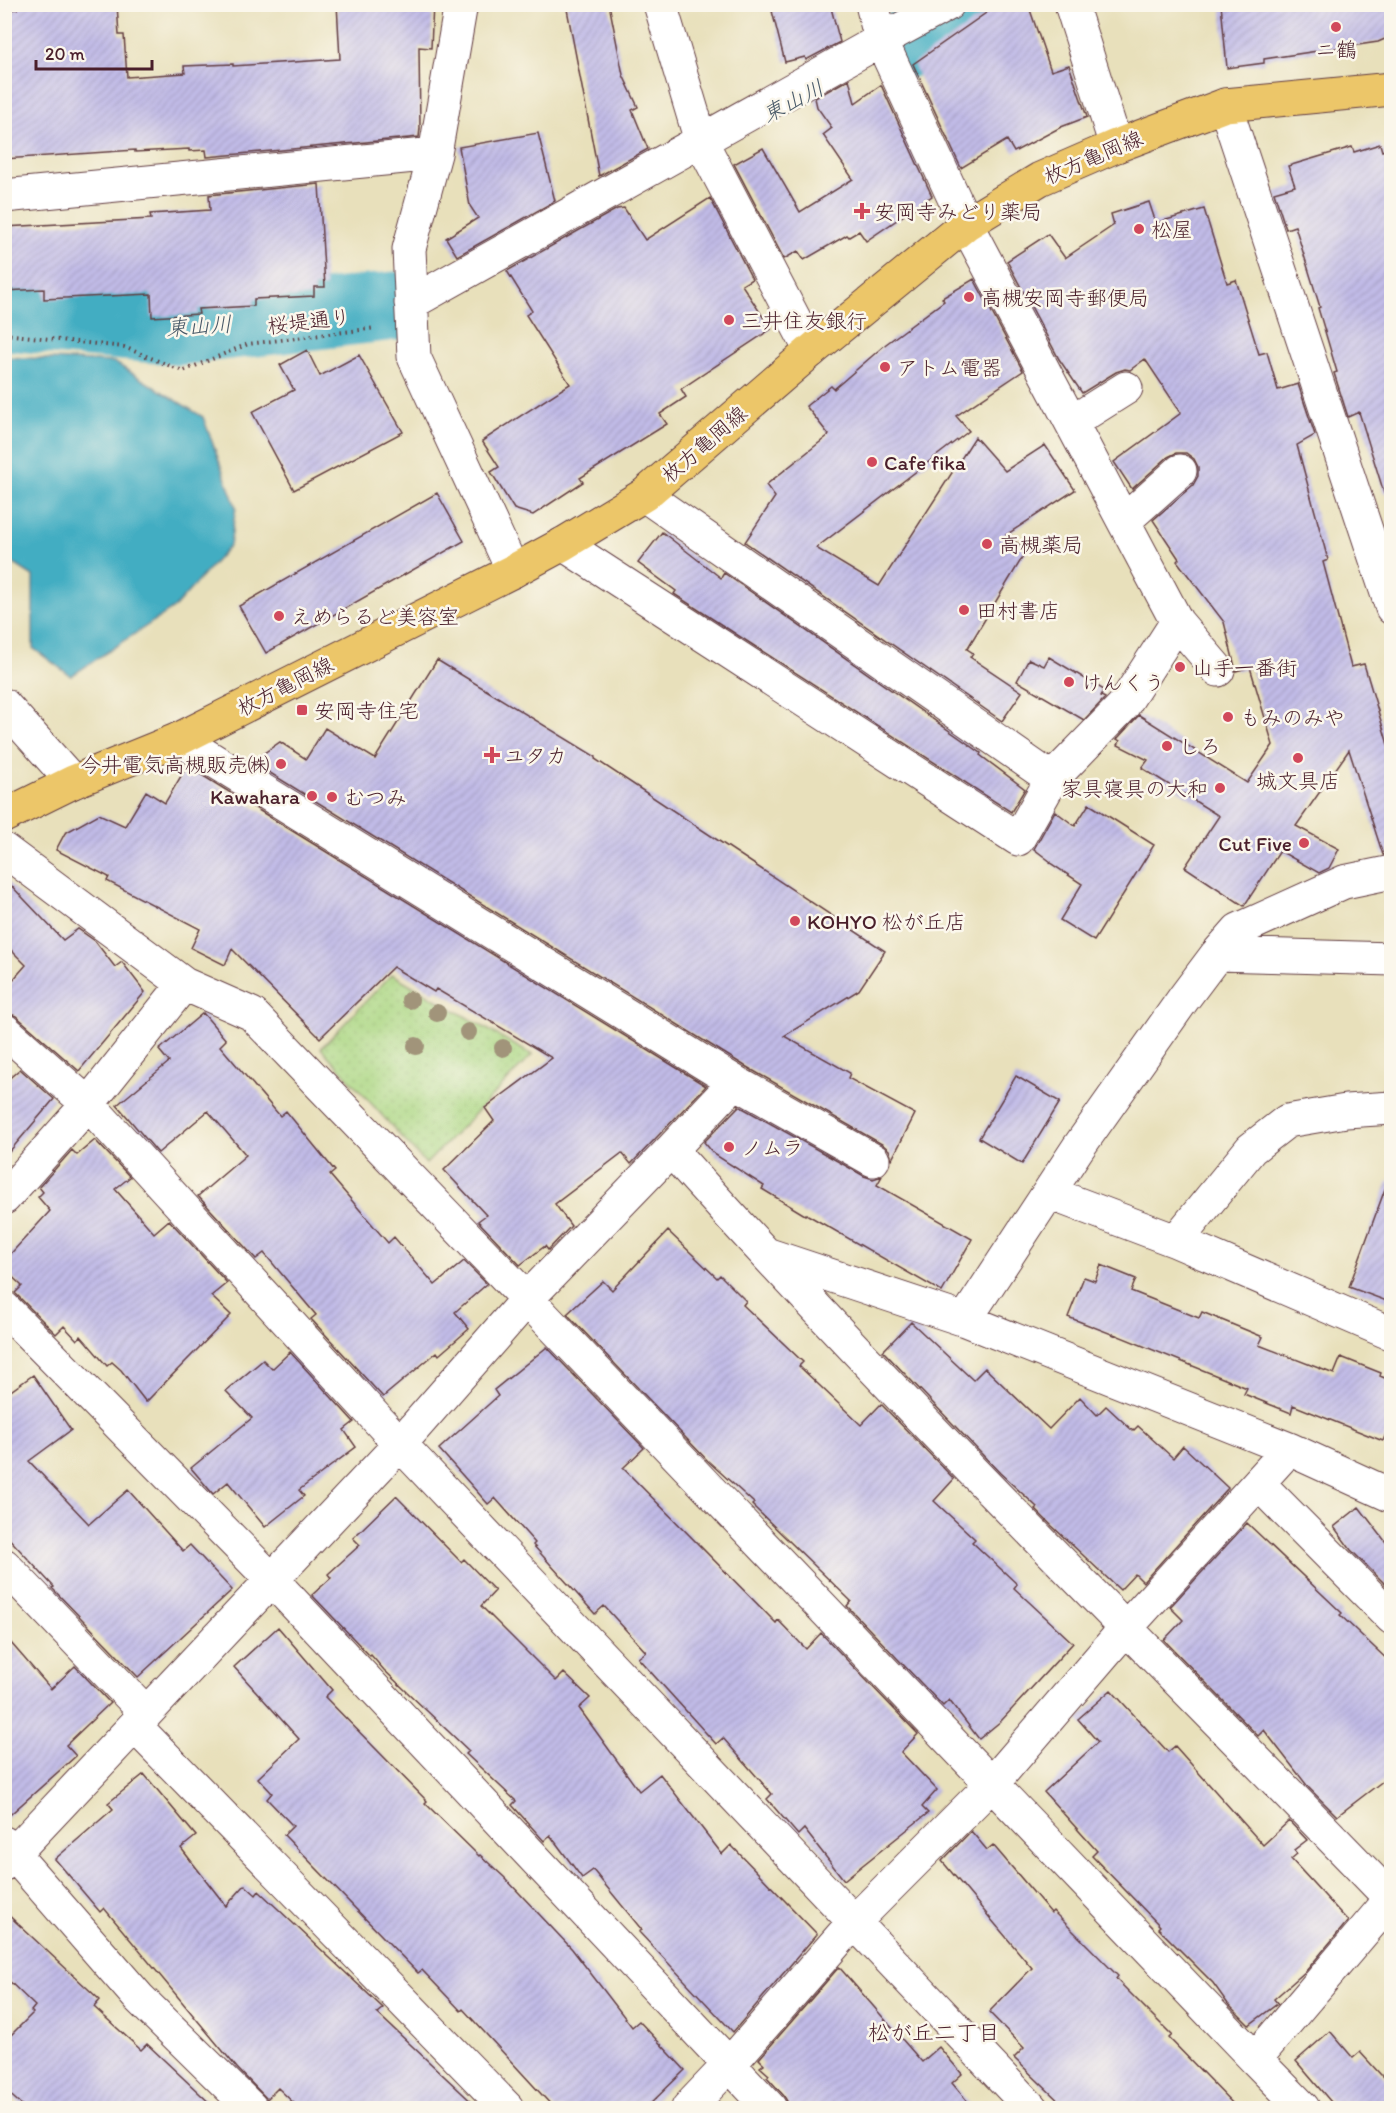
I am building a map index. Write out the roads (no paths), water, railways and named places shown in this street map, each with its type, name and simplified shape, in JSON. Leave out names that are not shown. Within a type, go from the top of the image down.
[{"type":"main road","name":"枚方亀岡線","points":[[4,816],[73,782],[180,739],[513,571],[644,495],[812,351],[966,224],[1040,179],[1116,146],[1225,105],[1392,89]]},
{"type":"street","points":[[461,4],[435,154],[409,249],[414,357],[513,571]]},
{"type":"street","points":[[660,4],[701,141],[812,351]]},
{"type":"street","points":[[872,4],[881,40],[966,224],[1178,622],[1218,670]]},
{"type":"street","points":[[412,313],[701,141],[948,4]]},
{"type":"street","points":[[1071,4],[1116,146]]},
{"type":"street","points":[[1225,105],[1392,608]]},
{"type":"street","points":[[4,196],[435,154]]},
{"type":"street","points":[[1072,422],[1126,388]]},
{"type":"street","points":[[1124,521],[1180,471]]},
{"type":"street","points":[[644,495],[1052,779]]},
{"type":"street","points":[[563,544],[1018,839],[1052,779],[1123,706],[1178,622]]},
{"type":"street","points":[[4,705],[73,782]]},
{"type":"street","points":[[180,739],[735,1082],[873,1160]]},
{"type":"street","points":[[4,850],[184,984],[252,1014],[1303,2109]]},
{"type":"street","points":[[965,1320],[1049,1192],[1184,998],[1238,930],[1344,882],[1392,872]]},
{"type":"street","points":[[1217,954],[1392,960]]},
{"type":"street","points":[[4,1198],[88,1104],[184,984]]},
{"type":"street","points":[[4,1030],[88,1104],[400,1444],[1031,2109]]},
{"type":"street","points":[[251,2109],[139,1998],[8,1853],[140,1720],[400,1444],[527,1299],[735,1082]]},
{"type":"street","points":[[1176,1241],[1251,1149],[1287,1121],[1346,1111],[1392,1108]]},
{"type":"street","points":[[670,1150],[764,1254],[1125,1629],[1391,1899],[1255,2059]]},
{"type":"street","points":[[1049,1192],[1176,1241],[1392,1334]]},
{"type":"street","points":[[764,1254],[965,1320],[1289,1449],[1392,1496]]},
{"type":"street","points":[[4,1308],[272,1580],[770,2109]]},
{"type":"street","points":[[687,2109],[729,2065],[855,1922],[991,1785],[1125,1629],[1289,1449]]},
{"type":"street","points":[[1258,1483],[1392,1618]]},
{"type":"street","points":[[4,1565],[140,1720],[507,2109]]},
{"type":"water","points":[[5,357],[114,362],[203,417],[236,507],[230,545],[175,607],[71,676],[33,648],[33,576],[5,558]]},
{"type":"waterway","name":"東山川","points":[[903,45],[974,4]]},
{"type":"waterway","name":"東山川","points":[[4,316],[178,331],[394,306]]},
{"type":"place","name":"ニ鶴","points":[[1336,27]]},
{"type":"place","name":"安岡寺みどり薬局","points":[[862,211]]},
{"type":"place","name":"松屋","points":[[1139,229]]},
{"type":"place","name":"高槻安岡寺郵便局","points":[[969,297]]},
{"type":"place","name":"三井住友銀行","points":[[729,320]]},
{"type":"place","name":"アトム電器","points":[[885,367]]},
{"type":"place","name":"Cafe fika","points":[[872,462]]},
{"type":"place","name":"高槻薬局","points":[[987,544]]},
{"type":"place","name":"田村書店","points":[[964,610]]},
{"type":"place","name":"えめらるど美容室","points":[[279,616]]},
{"type":"place","name":"山手一番街","points":[[1180,667]]},
{"type":"place","name":"けんくう","points":[[1069,682]]},
{"type":"place","name":"安岡寺住宅","points":[[302,710]]},
{"type":"place","name":"もみのみや","points":[[1228,717]]},
{"type":"place","name":"しろ","points":[[1167,746]]},
{"type":"place","name":"ユタカ","points":[[492,755]]},
{"type":"place","name":"城文具店","points":[[1298,758]]},
{"type":"place","name":"今井電気高槻販売㈱","points":[[281,764]]},
{"type":"place","name":"家具寝具の大和","points":[[1220,788]]},
{"type":"place","name":"Kawahara","points":[[312,796]]},
{"type":"place","name":"むつみ","points":[[332,797]]},
{"type":"place","name":"Cut Five","points":[[1304,843]]},
{"type":"place","name":"KOHYO 松が丘店","points":[[795,921]]},
{"type":"place","name":"ノムラ","points":[[729,1147]]},
{"type":"district","name":"松が丘二丁目","points":[[934,2032]]}]
